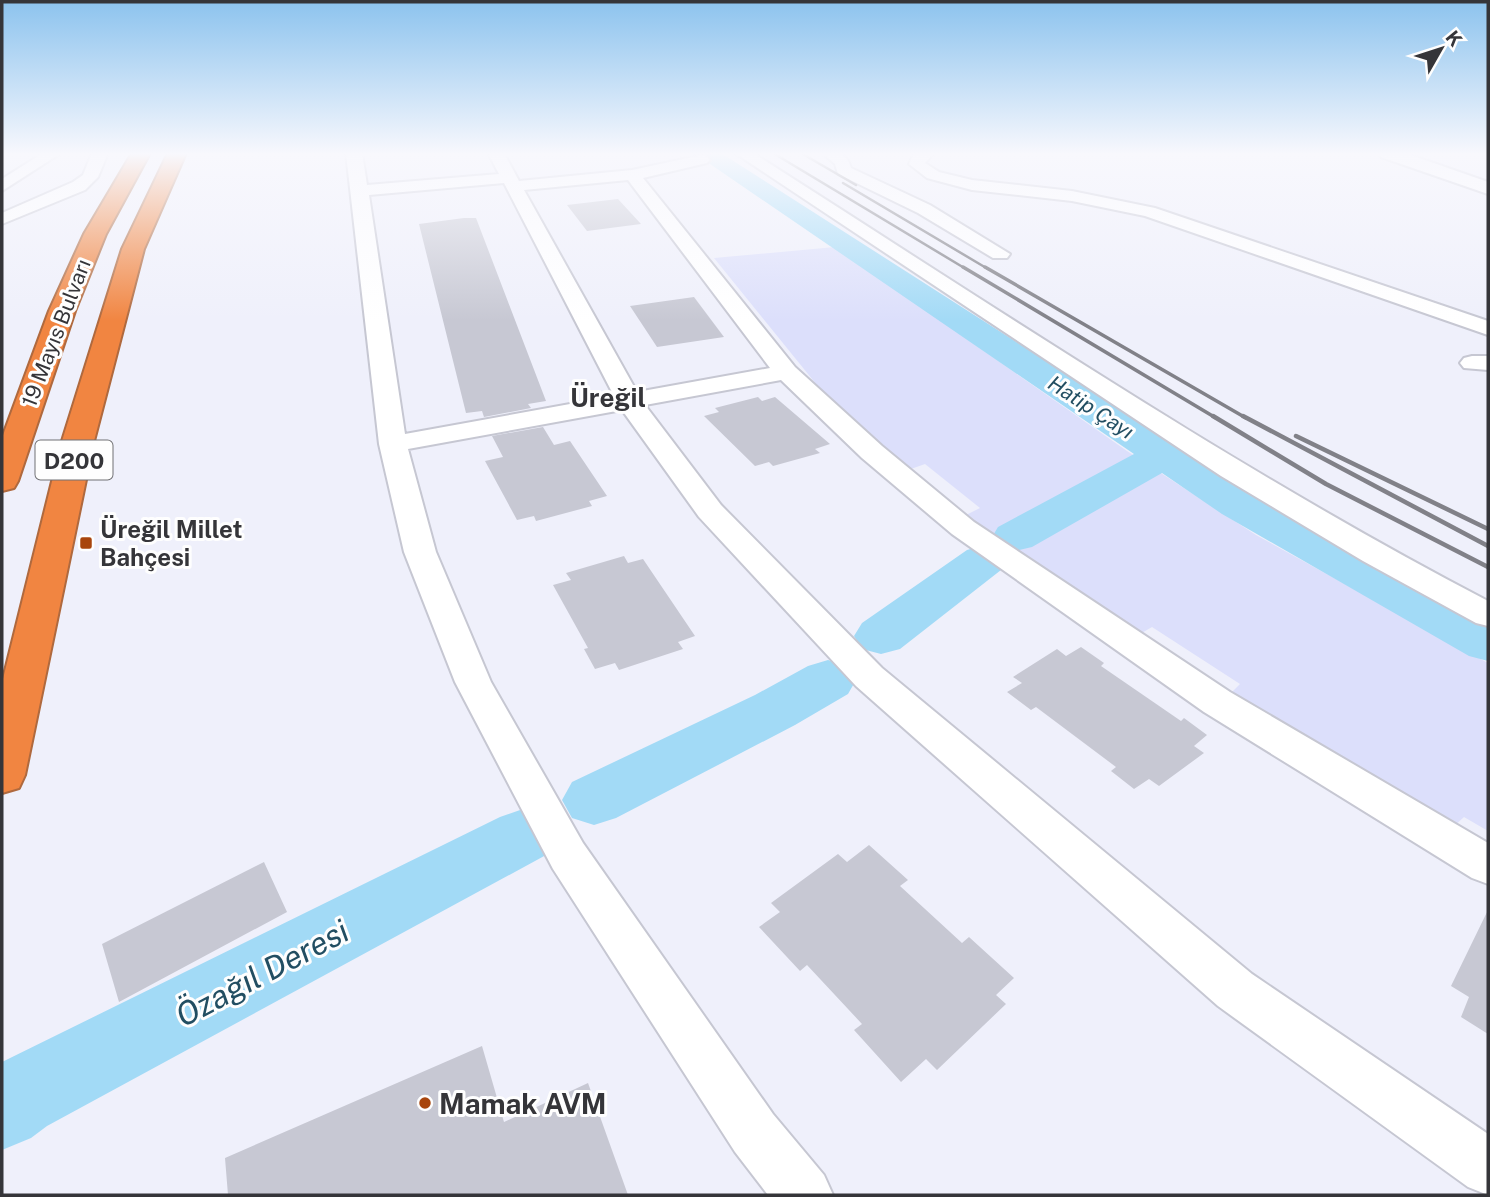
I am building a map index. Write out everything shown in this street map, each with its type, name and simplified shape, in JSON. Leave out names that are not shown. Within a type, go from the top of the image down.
[{"type":"highway","points":[[95,234],[103,209]]},
{"type":"highway","name":"19 Mayıs Bulvarı","points":[[2,481],[8,453],[62,311],[95,234],[109,209]]},
{"type":"highway","name":"19 Mayıs Bulvarı","points":[[2,775],[78,442],[133,249],[151,209]]},
{"type":"highway","points":[[133,249],[160,209]]},
{"type":"street","points":[[2,219],[26,209]]},
{"type":"street","points":[[362,209],[393,444],[420,552],[473,682],[568,856],[754,1133],[804,1195]]},
{"type":"street","points":[[526,209],[629,401],[710,511],[869,677],[1235,990],[1488,1167]]},
{"type":"street","points":[[658,209],[786,372],[872,452],[963,528],[1217,702],[1488,865]]},
{"type":"street","points":[[833,209],[1231,470],[1374,554],[1488,615]]},
{"type":"street","points":[[924,209],[1000,254],[996,240],[951,209]]},
{"type":"street","points":[[1134,209],[1326,271],[1488,328]]},
{"type":"street","points":[[393,444],[786,372]]},
{"type":"shaded area","points":[[835,247],[1127,451],[1256,535],[1488,663],[1488,831],[1464,817],[1451,829],[1229,695],[1240,684],[1152,627],[1140,634],[966,515],[980,508],[925,464],[908,470],[825,395],[714,258]]},
{"type":"building","points":[[570,209],[627,209],[641,224],[587,231]]},
{"type":"building","points":[[476,218],[546,401],[528,404],[531,408],[484,417],[482,411],[466,413],[419,224]]},
{"type":"building","points":[[694,297],[724,337],[657,347],[630,306]]},
{"type":"building","points":[[758,397],[762,401],[775,397],[830,444],[815,449],[820,453],[773,466],[769,462],[755,466],[704,416],[719,412],[715,408]]},
{"type":"building","points":[[543,427],[554,445],[570,441],[607,496],[589,501],[592,506],[536,521],[534,516],[517,520],[485,461],[503,457],[492,436]]},
{"type":"building","points":[[624,556],[628,563],[643,559],[695,636],[678,642],[683,649],[619,670],[615,663],[595,669],[584,649],[588,648],[553,585],[571,580],[566,573]]},
{"type":"building","points":[[1081,647],[1104,663],[1101,666],[1181,721],[1184,718],[1207,735],[1194,746],[1204,753],[1159,786],[1149,779],[1134,789],[1111,771],[1116,767],[1036,707],[1031,710],[1007,692],[1022,683],[1013,677],[1057,649],[1066,656]]},
{"type":"building","points":[[869,845],[908,880],[900,886],[962,943],[969,937],[1014,978],[996,995],[1006,1004],[937,1070],[926,1059],[901,1082],[854,1030],[862,1024],[807,965],[800,971],[759,927],[780,912],[771,903],[838,854],[847,862]]},
{"type":"building","points":[[264,862],[287,912],[119,1002],[102,944]]},
{"type":"building","points":[[1488,910],[1488,1034],[1461,1017],[1469,997],[1451,986]]},
{"type":"building","name":"Mamak AVM","points":[[482,1046],[504,1122],[588,1083],[628,1195],[228,1195],[225,1158]]},
{"type":"waterway","name":"Hatip Çayı","points":[[790,209],[1163,455]]},
{"type":"waterway","name":"Özağıl Deresi","points":[[1015,537],[1163,455]]},
{"type":"waterway","name":"Hatip Çayı","points":[[1163,455],[1238,504],[1488,643]]},
{"type":"waterway","name":"Özağıl Deresi","points":[[881,636],[984,560]]},
{"type":"waterway","name":"Özağıl Deresi","points":[[594,800],[775,710],[828,680]]},
{"type":"waterway","name":"Özağıl Deresi","points":[[2,1109],[18,1097],[523,836]]},
{"type":"railway","points":[[866,209],[966,269]]},
{"type":"railway","points":[[887,209],[988,269]]},
{"type":"railway","points":[[963,267],[1216,418]]},
{"type":"railway","points":[[985,267],[1246,418]]},
{"type":"railway","points":[[1213,416],[1326,484],[1488,567]]},
{"type":"railway","points":[[1243,416],[1488,546]]},
{"type":"railway","points":[[1296,436],[1488,529]]},
{"type":"place","name":"Üreğil Millet Bahçesi","points":[[86,543]]},
{"type":"place","name":"Mamak AVM","points":[[425,1103]]},
{"type":"district","name":"Üreğil","points":[[608,397]]}]
